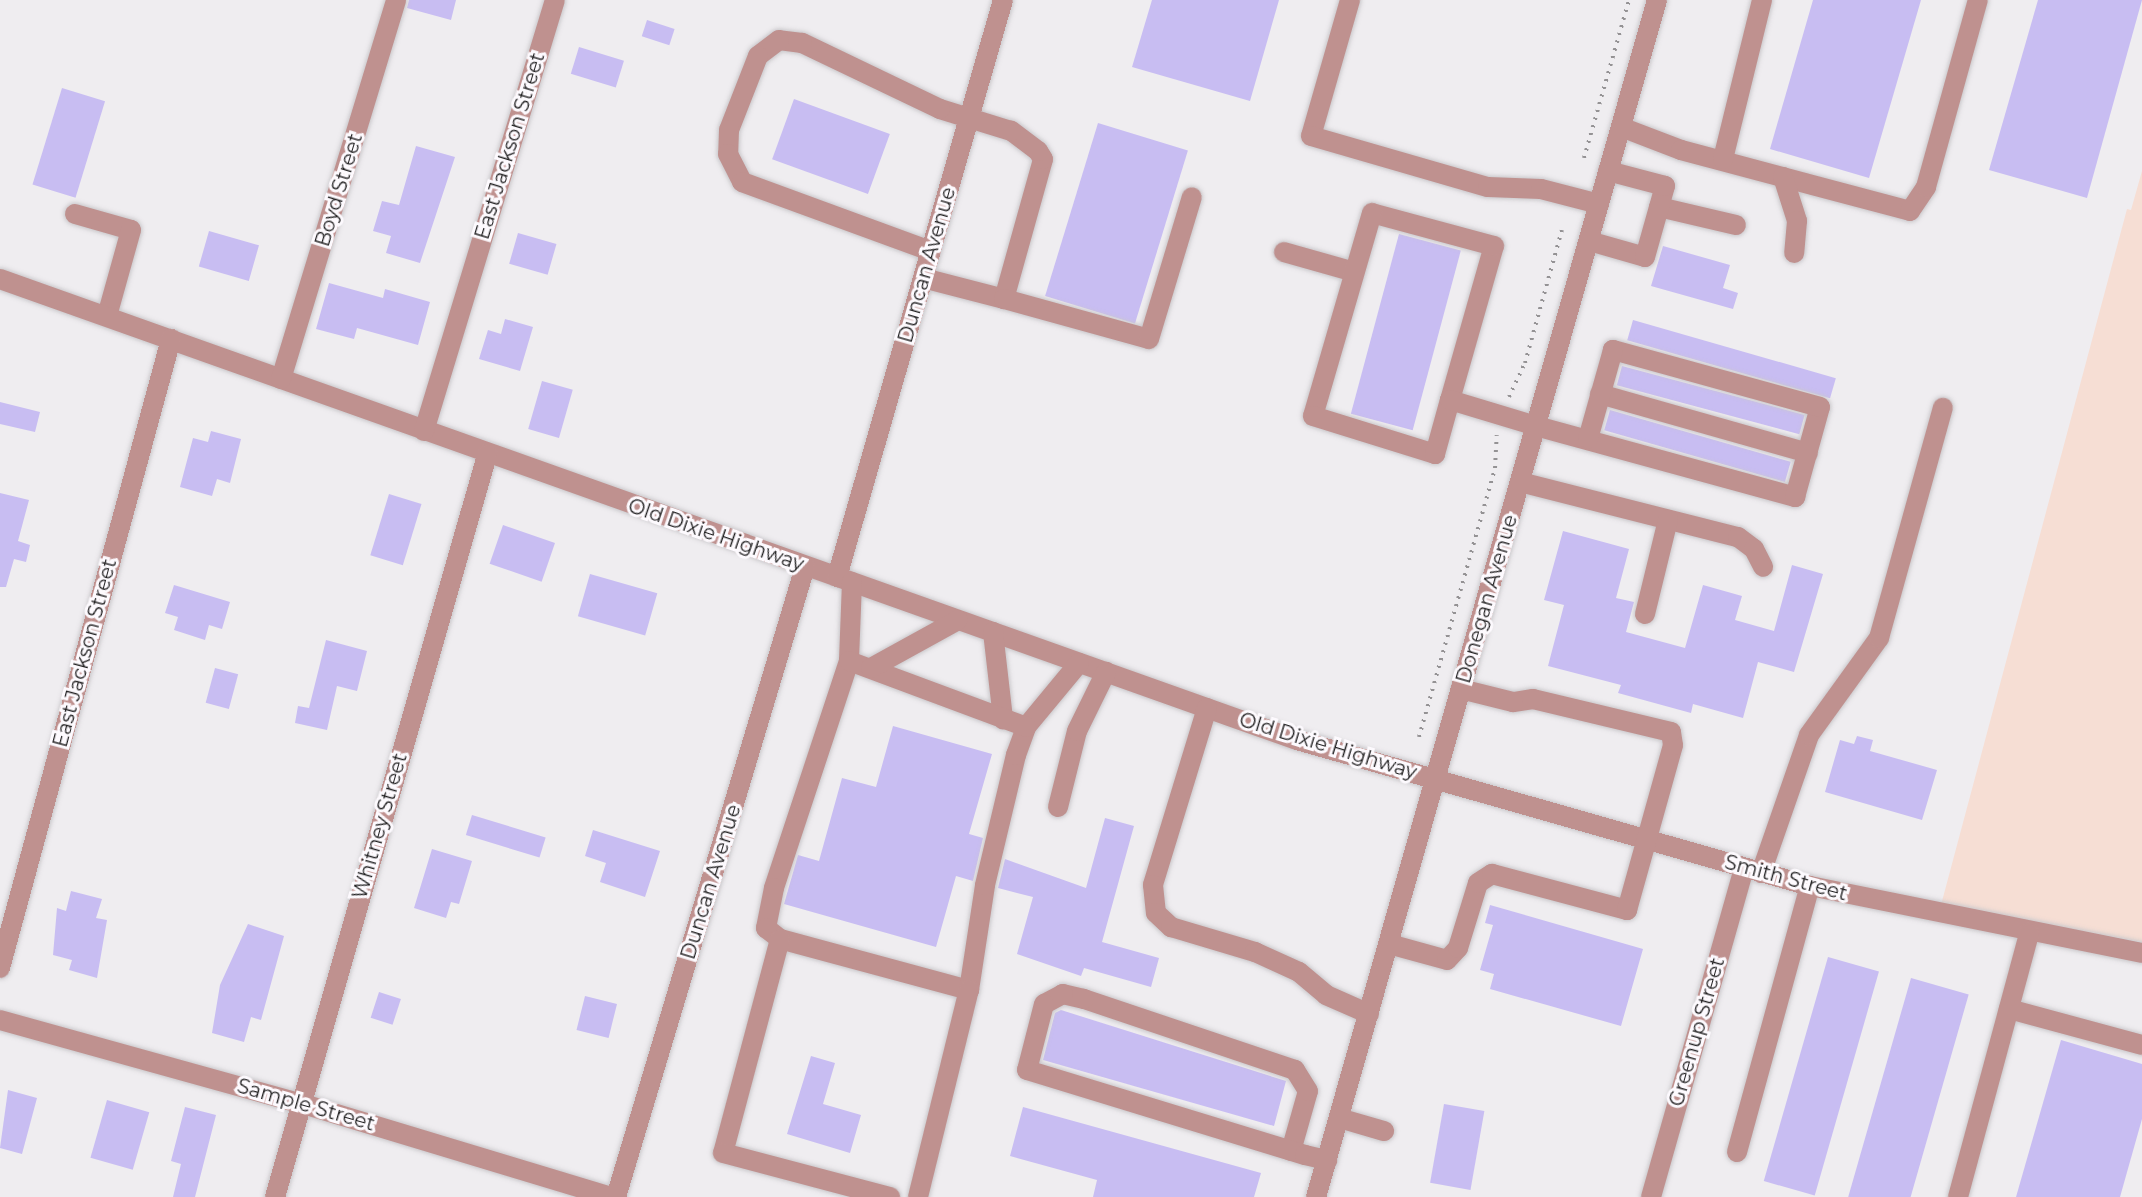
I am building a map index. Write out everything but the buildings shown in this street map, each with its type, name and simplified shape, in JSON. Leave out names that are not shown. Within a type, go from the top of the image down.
[{"type":"street","name":"Boyd Street","points":[[281,379],[396,0]]},
{"type":"street","name":"East Jackson Street","points":[[424,431],[555,0]]},
{"type":"street","name":"Duncan Avenue","points":[[780,939],[766,928],[774,888],[830,728],[849,661],[845,580],[923,278],[1003,0]]},
{"type":"street","points":[[1350,0],[1311,136],[1488,187],[1541,189],[1599,204]]},
{"type":"street","name":"Donegan Avenue","points":[[1316,1197],[1657,0]]},
{"type":"street","points":[[1723,159],[1762,0]]},
{"type":"street","points":[[1621,127],[1783,177],[1910,211],[1926,187],[1978,0]]},
{"type":"street","points":[[931,251],[742,182],[728,154],[729,130],[758,56],[779,40],[802,43],[968,121],[1018,135],[1043,159],[1004,299]]},
{"type":"street","points":[[1589,241],[1645,257],[1665,186],[1608,171]]},
{"type":"street","points":[[1783,177],[1797,221],[1794,253]]},
{"type":"street","points":[[923,278],[1149,339],[1192,197]]},
{"type":"street","points":[[1659,207],[1736,225]]},
{"type":"street","points":[[1372,213],[1494,246],[1450,400],[1435,454],[1313,416],[1372,213]]},
{"type":"street","points":[[75,214],[131,230],[107,316]]},
{"type":"street","points":[[1284,252],[1354,272]]},
{"type":"street","name":"Old Dixie Highway","points":[[0,279],[487,455],[1207,708],[1436,779]]},
{"type":"street","name":"East Jackson Street","points":[[0,968],[171,339]]},
{"type":"street","points":[[1450,400],[1536,426],[1795,497],[1820,407],[1613,350],[1588,439]]},
{"type":"street","points":[[1600,394],[1808,453]]},
{"type":"street","name":"Greenup Street","points":[[1651,1197],[1752,870],[1809,735],[1879,638],[1943,408]]},
{"type":"street","name":"Whitney Street","points":[[275,1197],[487,455]]},
{"type":"street","points":[[1520,482],[1738,537],[1754,549],[1763,567]]},
{"type":"street","points":[[1645,614],[1668,520]]},
{"type":"street","name":"Duncan Avenue","points":[[614,1197],[805,567]]},
{"type":"street","points":[[871,668],[958,620]]},
{"type":"street","points":[[993,632],[1003,719]]},
{"type":"street","points":[[849,661],[1026,727]]},
{"type":"street","points":[[918,1197],[969,990],[1005,801],[1026,727],[1079,663]]},
{"type":"street","points":[[1058,807],[1077,731],[1106,672]]},
{"type":"street","points":[[1389,944],[1447,960],[1458,948],[1478,883],[1492,874],[1627,910],[1673,745],[1671,732],[1533,699],[1513,702],[1461,689]]},
{"type":"street","points":[[1207,708],[1153,885],[1156,913],[1171,927],[1277,962],[1347,1008],[1369,1014]]},
{"type":"street","name":"Smith Street","points":[[1436,779],[1810,886],[2029,933],[2142,953]]},
{"type":"street","points":[[1737,1152],[1810,886]]},
{"type":"street","points":[[1958,1197],[2029,933]]},
{"type":"street","points":[[890,1197],[723,1153],[780,939],[969,990]]},
{"type":"street","points":[[1291,1151],[1308,1091],[1295,1070],[1084,999],[1063,994],[1044,1004],[1027,1070],[1291,1151],[1327,1160]]},
{"type":"street","points":[[2009,1009],[2142,1045]]},
{"type":"street","name":"Sample Street","points":[[0,1020],[300,1103],[614,1197]]},
{"type":"street","points":[[1339,1118],[1384,1131]]},
{"type":"path","points":[[1584,158],[1629,0]]},
{"type":"path","points":[[1509,397],[1525,363],[1562,230]]},
{"type":"path","points":[[1419,737],[1495,468],[1497,434]]},
{"type":"shaded area","points":[[2142,171],[2142,942],[1941,905],[2127,209],[2131,210]]}]
